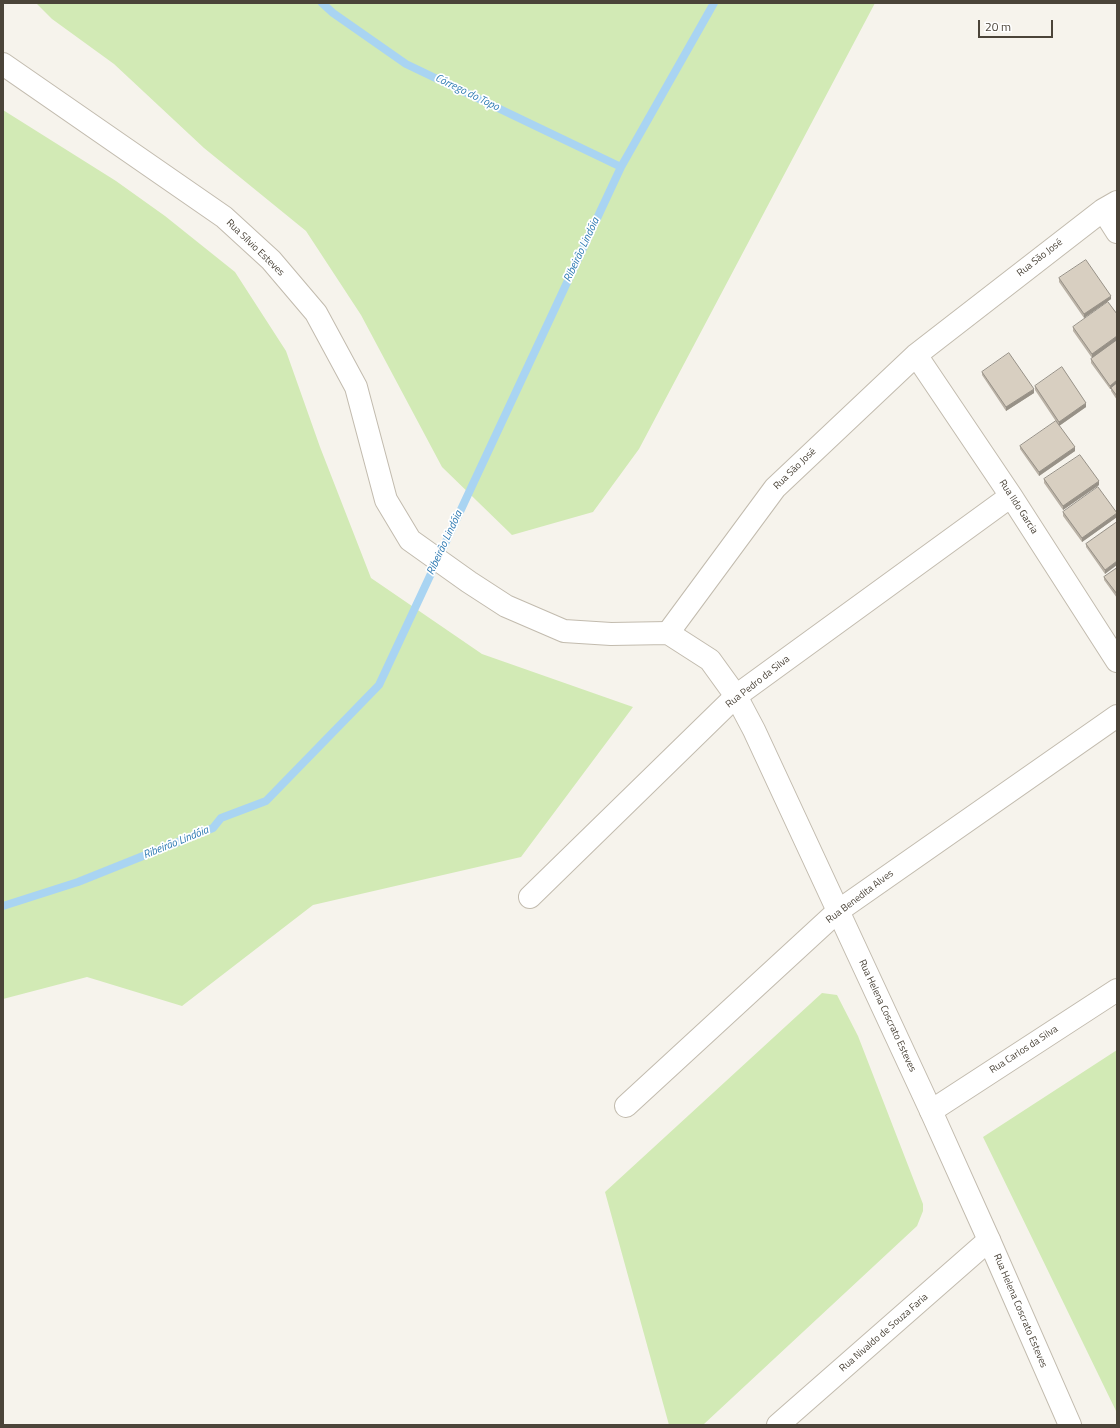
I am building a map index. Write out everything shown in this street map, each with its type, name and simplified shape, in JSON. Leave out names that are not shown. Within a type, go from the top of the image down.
[{"type":"street","name":"Rua Sílvio Esteves","points":[[3,64],[224,217],[271,260],[316,313],[356,387],[386,500],[410,540],[468,582],[506,606],[564,631],[611,634],[668,633]]},
{"type":"street","points":[[1110,206],[1117,232]]},
{"type":"street","name":"Rua São José","points":[[668,633],[775,488],[916,355],[1110,206]]},
{"type":"street","name":"Rua Ildo Garcia","points":[[916,355],[1011,496],[1117,661]]},
{"type":"street","name":"Rua Pedro da Silva","points":[[530,898],[736,696],[1011,496]]},
{"type":"street","name":"Rua Helena Coscrato Esteves","points":[[668,633],[710,660],[736,696],[754,730],[990,1240],[1070,1425]]},
{"type":"street","name":"Rua Benedita Alves","points":[[626,1106],[838,911],[1117,716]]},
{"type":"street","name":"Rua Carlos da Silva","points":[[931,1111],[1117,990]]},
{"type":"street","name":"Rua Nivaldo de Souza Faria","points":[[778,1425],[990,1240]]},
{"type":"green space","points":[[36,3],[875,3],[639,449],[593,512],[512,535],[442,467],[361,315],[306,231],[204,148],[114,64],[52,19]]},
{"type":"green space","points":[[3,110],[116,181],[165,216],[235,272],[286,351],[320,447],[371,578],[482,654],[633,707],[521,857],[313,905],[182,1006],[87,977],[3,999]]},
{"type":"green space","points":[[822,993],[837,995],[858,1036],[923,1204],[923,1211],[917,1226],[704,1424],[669,1425],[605,1192]]},
{"type":"green space","points":[[1117,1050],[1117,1413],[983,1137]]},
{"type":"building","points":[[1086,260],[1111,296],[1084,314],[1059,278]]},
{"type":"building","points":[[1108,302],[1117,314],[1117,336],[1092,354],[1073,327]]},
{"type":"building","points":[[1117,340],[1117,380],[1110,386],[1091,359]]},
{"type":"building","points":[[1009,353],[1034,389],[1006,407],[982,372]]},
{"type":"building","points":[[1062,367],[1086,403],[1059,422],[1035,386]]},
{"type":"building","points":[[1117,383],[1117,396],[1111,388]]},
{"type":"building","points":[[1056,421],[1075,447],[1039,472],[1020,446]]},
{"type":"building","points":[[1080,455],[1099,481],[1063,506],[1044,479]]},
{"type":"building","points":[[1098,487],[1117,513],[1082,538],[1063,512]]},
{"type":"building","points":[[1117,522],[1117,561],[1105,570],[1086,544]]},
{"type":"building","points":[[1117,568],[1117,594],[1104,577]]},
{"type":"waterway","name":"Córrego do Topo","points":[[322,3],[333,13],[406,64],[621,167]]},
{"type":"waterway","name":"Ribeirão Lindóia","points":[[3,906],[78,882],[213,828],[221,818],[266,801],[379,685],[621,167],[714,3]]}]
